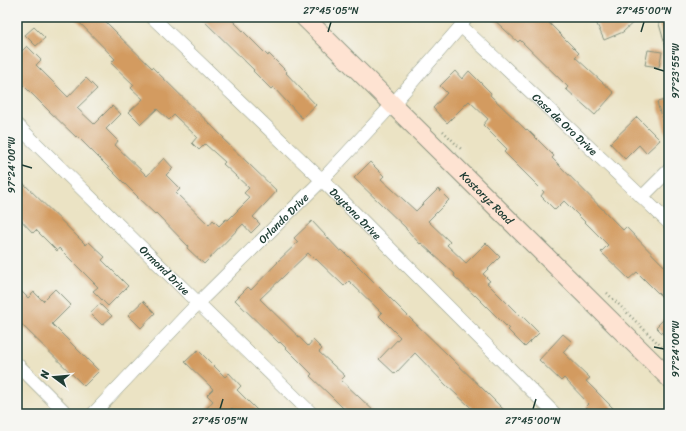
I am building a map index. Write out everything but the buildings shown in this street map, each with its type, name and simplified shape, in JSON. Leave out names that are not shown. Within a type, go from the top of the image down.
[{"type":"main road","name":"Kostoryz Road","points":[[304,17],[669,378]]},
{"type":"street","name":"Daytona Drive","points":[[152,17],[322,180],[555,414]]},
{"type":"street","name":"Orlando Drive","points":[[93,414],[198,303],[322,180],[393,104],[463,22]]},
{"type":"street","name":"Casa de Oro Drive","points":[[463,22],[669,223]]},
{"type":"street","name":"Ormond Drive","points":[[17,125],[312,414]]},
{"type":"street","points":[[642,197],[669,170]]},
{"type":"street","points":[[17,364],[67,414]]}]
